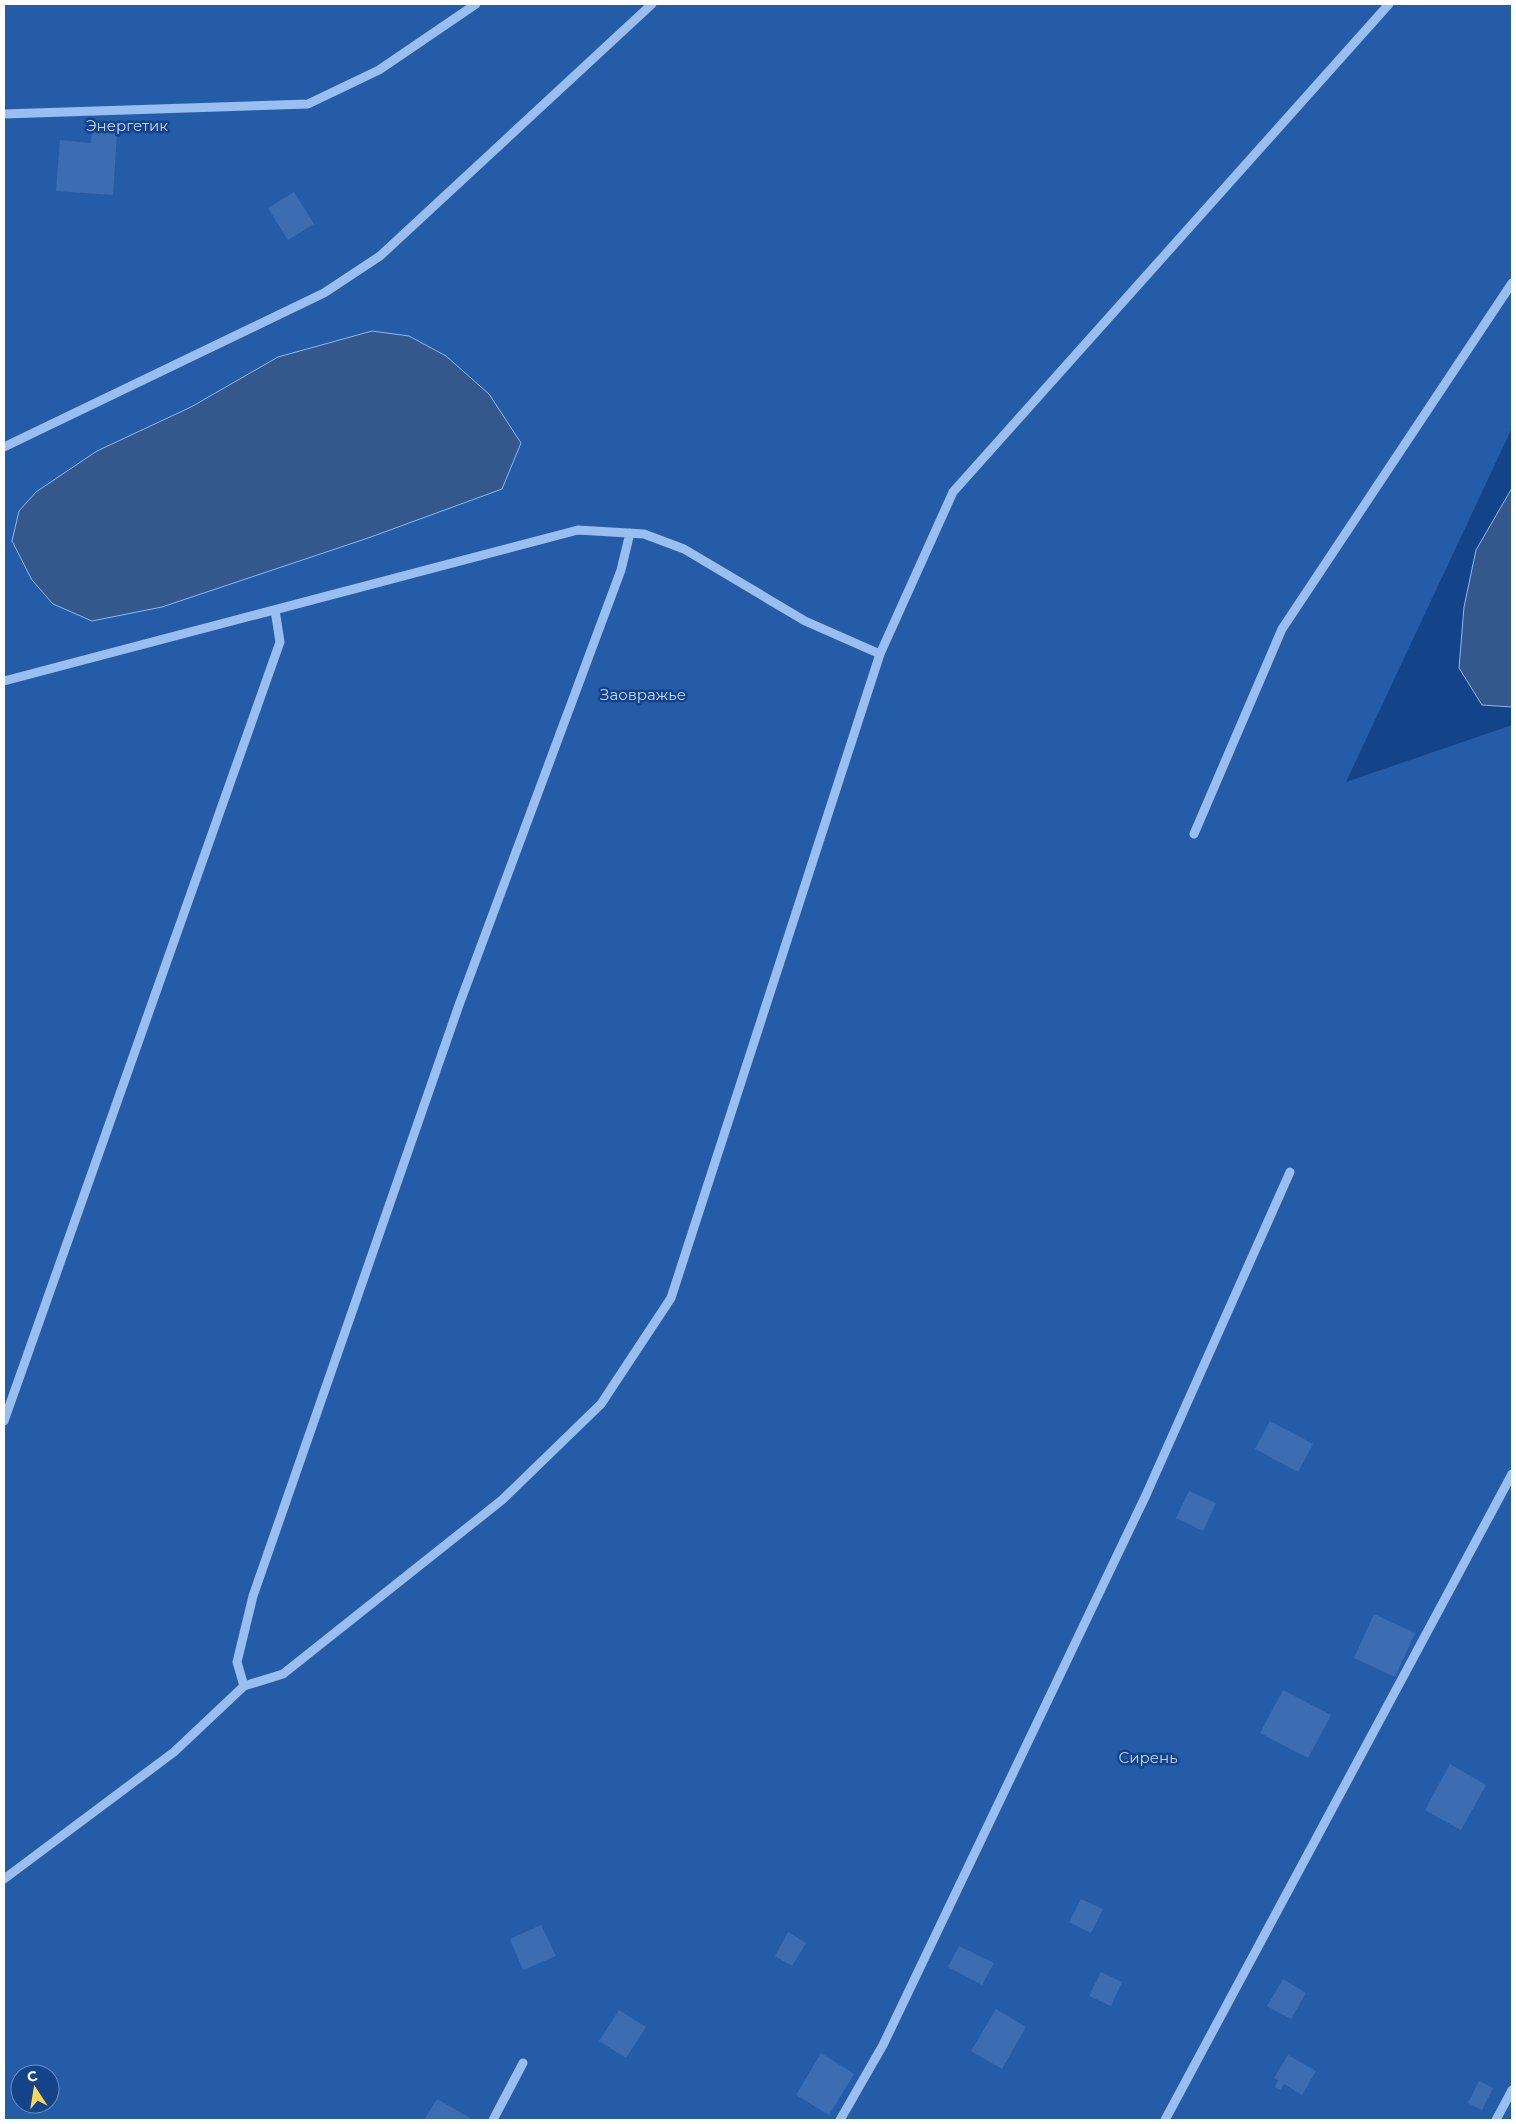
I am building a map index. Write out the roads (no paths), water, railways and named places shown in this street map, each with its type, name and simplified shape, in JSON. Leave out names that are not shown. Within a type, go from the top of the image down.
[{"type":"lane","points":[[4,114],[308,104],[379,70],[476,4]]},
{"type":"lane","points":[[4,447],[324,293],[380,256],[652,4]]},
{"type":"lane","points":[[4,1879],[174,1752],[244,1686],[283,1674],[502,1500],[601,1404],[672,1298],[880,654],[953,492],[1389,4]]},
{"type":"lane","points":[[1194,834],[1282,630],[1512,283]]},
{"type":"lane","points":[[4,681],[578,530],[644,534],[684,549],[805,621],[880,654]]},
{"type":"lane","points":[[244,1686],[237,1662],[252,1596],[459,1005],[621,570],[630,533]]},
{"type":"lane","points":[[4,1421],[280,642],[275,610]]},
{"type":"lane","points":[[840,2120],[884,2045],[1146,1495],[1290,1172]]},
{"type":"lane","points":[[1165,2120],[1512,1474]]},
{"type":"lane","points":[[493,2120],[524,2063]]},
{"type":"lane","points":[[1496,2120],[1512,2090]]},
{"type":"park label","name":"Энергетик","points":[[127,125]]},
{"type":"park label","name":"Заовражье","points":[[643,694]]},
{"type":"park label","name":"Сирень","points":[[1148,1757]]}]
